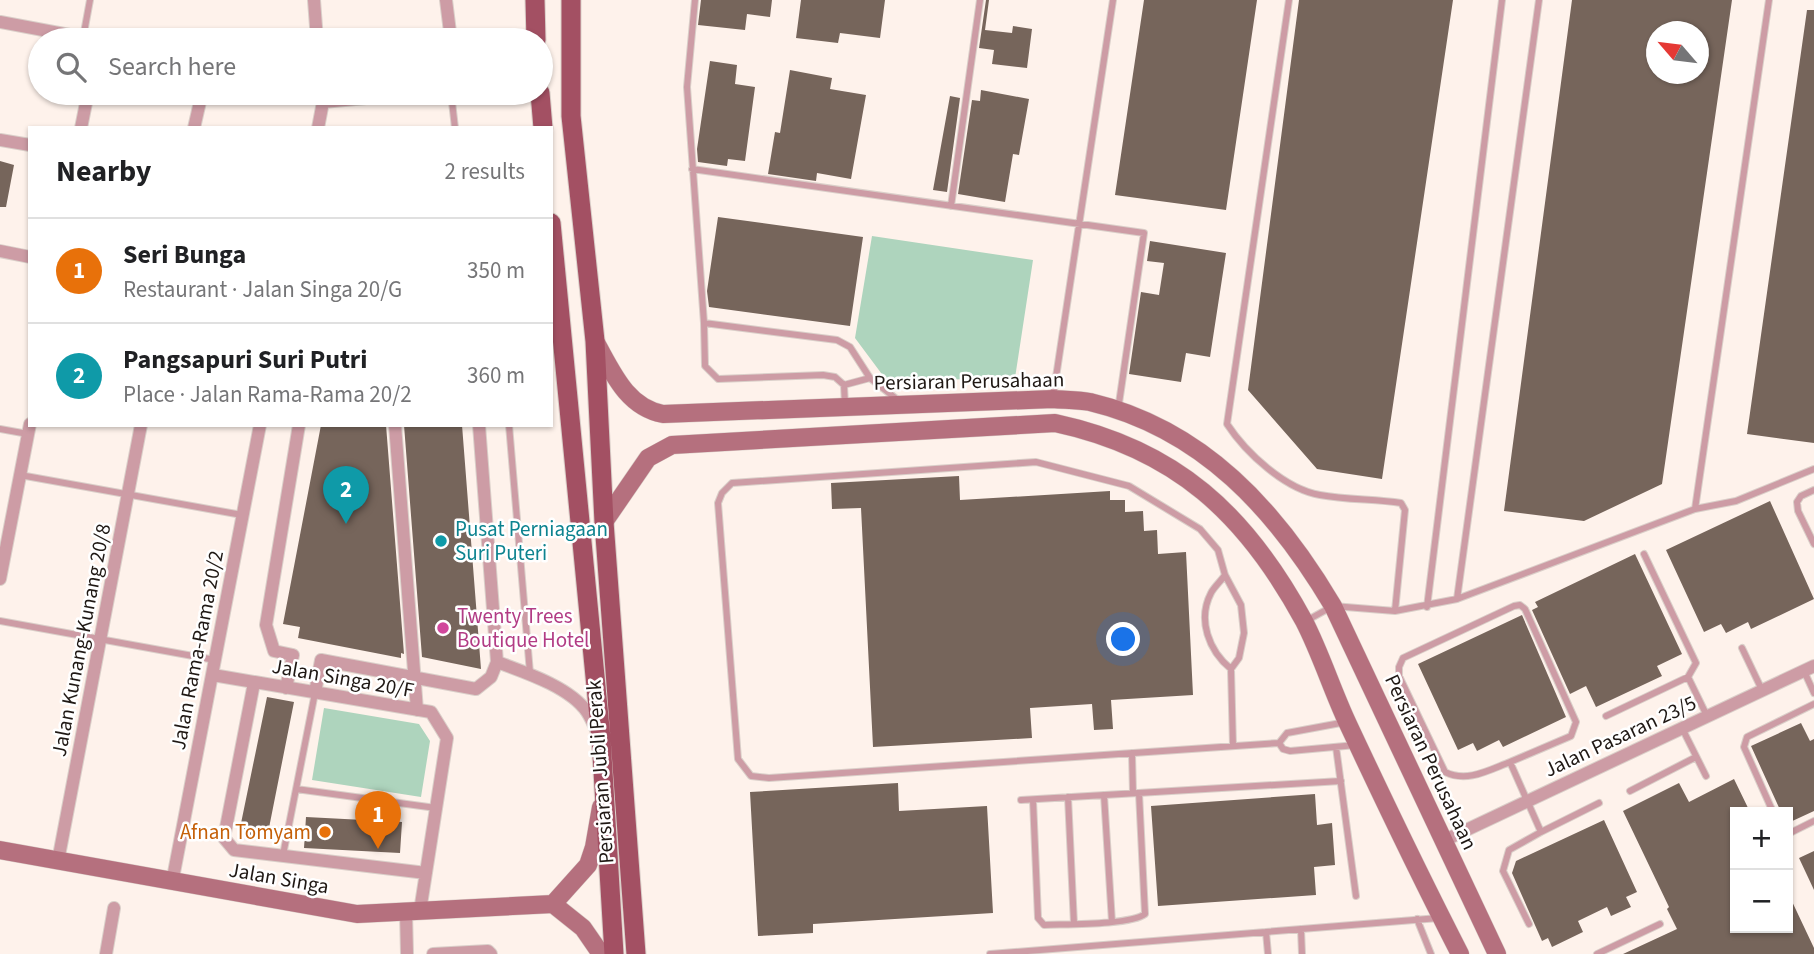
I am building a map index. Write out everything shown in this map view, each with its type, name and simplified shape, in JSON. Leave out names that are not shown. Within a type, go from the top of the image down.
[{"type":"main road","points":[[535,0],[536,28]]},
{"type":"main road","name":"Persiaran Jubli Perak","points":[[571,0],[570,116],[595,341],[604,522],[636,954]]},
{"type":"main road","points":[[541,105],[543,126]]},
{"type":"main road","name":"Persiaran Jubli Perak","points":[[553,268],[555,314],[601,738],[614,954]]},
{"type":"main road","name":"Persiaran Perusahaan","points":[[595,341],[622,387],[636,404],[651,412],[663,414],[1053,399],[1089,402],[1150,423],[1209,457],[1255,498],[1313,572],[1333,606],[1497,954]]},
{"type":"main road","name":"Persiaran Perusahaan","points":[[604,522],[648,458],[672,445],[1055,423],[1081,429],[1146,452],[1187,478],[1235,519],[1277,576],[1304,622],[1347,722],[1460,954]]},
{"type":"main road","points":[[601,954],[583,928],[553,904],[588,865],[594,847],[604,786]]},
{"type":"main road","name":"Jalan Singa","points":[[0,850],[172,883],[357,914],[553,904]]},
{"type":"street","points":[[314,0],[316,28]]},
{"type":"street","points":[[446,0],[450,28]]},
{"type":"street","points":[[0,22],[31,28]]},
{"type":"street","points":[[82,126],[86,105]]},
{"type":"street","points":[[194,126],[199,105]]},
{"type":"street","points":[[318,126],[321,105]]},
{"type":"street","points":[[0,140],[28,145]]},
{"type":"street","points":[[0,251],[28,257]]},
{"type":"street","name":"Jalan Kunang-Kunang 20/8","points":[[58,861],[141,427]]},
{"type":"street","name":"Jalan Rama-Rama 20/2","points":[[172,883],[260,427]]},
{"type":"street","points":[[286,688],[293,655],[274,651],[266,625],[299,427]]},
{"type":"street","points":[[395,427],[417,710]]},
{"type":"street","points":[[315,693],[321,660],[476,689],[491,677],[497,662],[480,427]]},
{"type":"street","points":[[0,579],[2,552],[29,429]]},
{"type":"street","points":[[497,662],[530,673],[564,692],[586,710],[601,738]]},
{"type":"street","name":"Jalan Pasaran 23/5","points":[[1443,841],[1809,668]]},
{"type":"street","name":"Jalan Singa 20/F","points":[[213,675],[431,712],[447,738],[426,873],[413,911],[407,954]]},
{"type":"street","points":[[254,683],[224,838],[228,845],[234,850],[426,873]]},
{"type":"street","points":[[106,954],[114,908]]},
{"type":"street","points":[[433,954],[488,951],[491,954]]},
{"type":"lane","points":[[85,28],[90,0]]},
{"type":"lane","points":[[695,0],[687,87],[705,366],[718,379],[835,376],[844,385],[845,407]]},
{"type":"lane","points":[[951,206],[980,0]]},
{"type":"lane","points":[[1053,399],[1113,0]]},
{"type":"lane","points":[[1289,0],[1227,424],[1239,441],[1292,486],[1319,495],[1401,503],[1405,510],[1395,611]]},
{"type":"lane","points":[[1427,607],[1502,0]]},
{"type":"lane","points":[[1457,599],[1539,0]]},
{"type":"lane","points":[[1695,509],[1769,0]]},
{"type":"lane","points":[[452,105],[455,126]]},
{"type":"lane","points":[[692,169],[1144,233],[1117,412]]},
{"type":"lane","points":[[704,323],[837,340],[850,347],[870,377],[903,405]]},
{"type":"lane","points":[[844,385],[870,377]]},
{"type":"lane","points":[[509,427],[530,673]]},
{"type":"lane","points":[[0,429],[29,429]]},
{"type":"lane","points":[[1233,746],[1231,669],[1239,658],[1244,633],[1241,605],[1225,575],[1218,550],[1200,529],[1129,486],[1035,462],[732,483],[722,493],[718,503],[737,759],[751,776],[769,778],[1279,743],[1287,733],[1347,722]]},
{"type":"lane","points":[[1304,622],[1333,606],[1395,611],[1427,607],[1457,599],[1695,509],[1736,501],[1814,469]]},
{"type":"lane","points":[[20,475],[243,515]]},
{"type":"lane","points":[[1814,490],[1801,496],[1797,502],[1798,511],[1814,544]]},
{"type":"lane","points":[[1606,716],[1688,677],[1696,663],[1643,554]]},
{"type":"lane","points":[[1225,575],[1211,592],[1204,612],[1209,644],[1219,660],[1231,669]]},
{"type":"lane","points":[[1520,605],[1525,609],[1576,722],[1571,736],[1510,762],[1465,778],[1445,772],[1399,676],[1399,667],[1404,658],[1520,605]]},
{"type":"lane","points":[[0,621],[216,661]]},
{"type":"lane","points":[[1742,648],[1762,690]]},
{"type":"lane","points":[[1809,668],[1814,693]]},
{"type":"lane","points":[[1688,677],[1707,716]]},
{"type":"lane","points":[[283,855],[315,693]]},
{"type":"lane","points":[[1771,807],[1744,747],[1747,737],[1814,704]]},
{"type":"lane","points":[[1682,728],[1706,776]]},
{"type":"lane","points":[[1279,743],[1283,749],[1290,751],[1358,745]]},
{"type":"lane","points":[[1336,747],[1356,896]]},
{"type":"lane","points":[[1033,800],[1038,918],[1044,925],[1140,918],[1145,914],[1132,753]]},
{"type":"lane","points":[[1630,791],[1696,757]]},
{"type":"lane","points":[[1510,762],[1541,832]]},
{"type":"lane","points":[[1021,800],[1341,781]]},
{"type":"lane","points":[[296,789],[436,808]]},
{"type":"lane","points":[[1104,795],[1112,922]]},
{"type":"lane","points":[[1068,797],[1074,924]]},
{"type":"lane","points":[[1529,924],[1503,871],[1509,850],[1599,803]]},
{"type":"lane","points":[[1793,832],[1814,821]]},
{"type":"lane","points":[[990,954],[1441,918]]},
{"type":"lane","points":[[1417,919],[1431,954]]},
{"type":"lane","points":[[1597,954],[1660,924]]},
{"type":"lane","points":[[1301,929],[1302,954]]},
{"type":"lane","points":[[1266,932],[1268,954]]},
{"type":"green space","points":[[872,236],[1033,260],[1015,378],[887,381],[855,338]]},
{"type":"green space","points":[[324,708],[419,724],[430,741],[421,797],[312,780]]},
{"type":"building","points":[[701,0],[772,0],[770,17],[747,14],[745,30],[698,25]]},
{"type":"building","points":[[801,0],[885,0],[880,38],[840,33],[838,43],[796,38]]},
{"type":"building","points":[[986,0],[989,0],[985,30],[1012,33],[1013,26],[1032,29],[1027,68],[992,64],[994,50],[979,48]]},
{"type":"building","points":[[1144,0],[1257,0],[1226,210],[1115,195]]},
{"type":"building","points":[[1299,0],[1453,0],[1382,479],[1317,469],[1248,390]]},
{"type":"building","points":[[1572,0],[1732,0],[1662,484],[1584,521],[1504,511]]},
{"type":"building","points":[[1807,10],[1814,10],[1814,443],[1747,434]]},
{"type":"building","points":[[710,61],[737,65],[735,84],[755,87],[745,161],[728,159],[727,166],[698,162],[697,149]]},
{"type":"building","points":[[790,70],[832,78],[830,89],[866,95],[851,179],[817,173],[816,181],[768,174],[775,132],[780,133]]},
{"type":"building","points":[[981,90],[1029,99],[1019,155],[1013,154],[1005,202],[958,194],[972,100],[980,101]]},
{"type":"building","points":[[950,96],[960,98],[947,192],[933,190]]},
{"type":"building","points":[[0,161],[14,165],[6,207],[0,207]]},
{"type":"building","points":[[718,217],[863,237],[850,326],[709,307],[707,291]]},
{"type":"building","points":[[1150,241],[1226,253],[1210,357],[1186,353],[1181,382],[1129,374],[1141,292],[1159,295],[1164,263],[1147,261]]},
{"type":"building","points":[[321,427],[386,427],[404,654],[401,653],[401,658],[298,638],[300,627],[283,624]]},
{"type":"building","name":"Pusat Perniagaan Suri Puteri","points":[[404,427],[462,427],[481,669],[422,657]]},
{"type":"building","points":[[959,476],[960,500],[1110,491],[1110,500],[1125,500],[1125,512],[1143,511],[1144,531],[1157,530],[1158,554],[1186,552],[1193,695],[1111,700],[1113,729],[1094,730],[1092,704],[1030,708],[1032,738],[873,747],[861,508],[832,509],[831,483]]},
{"type":"building","points":[[1770,501],[1814,599],[1751,629],[1748,622],[1726,633],[1721,624],[1704,632],[1666,550]]},
{"type":"building","points":[[1635,554],[1682,654],[1657,666],[1662,676],[1596,707],[1586,686],[1570,694],[1532,610],[1538,607],[1535,602]]},
{"type":"building","points":[[1522,615],[1566,717],[1503,747],[1499,740],[1477,751],[1473,743],[1458,750],[1418,664]]},
{"type":"building","points":[[267,697],[294,702],[267,838],[239,833]]},
{"type":"building","points":[[1801,723],[1810,741],[1814,739],[1814,811],[1793,821],[1793,807],[1779,807],[1751,746]]},
{"type":"building","points":[[1734,779],[1748,807],[1730,807],[1730,933],[1793,933],[1793,904],[1814,948],[1814,954],[1623,954],[1677,929],[1623,811],[1679,783],[1689,802]]},
{"type":"building","points":[[898,783],[899,811],[987,806],[993,913],[813,924],[813,933],[758,936],[750,792]]},
{"type":"building","points":[[1315,794],[1317,825],[1332,823],[1335,865],[1314,867],[1316,895],[1158,906],[1151,806]]},
{"type":"building","points":[[306,817],[402,822],[400,853],[304,848]]},
{"type":"building","points":[[1604,820],[1637,892],[1626,897],[1631,907],[1611,916],[1607,907],[1578,921],[1583,932],[1552,947],[1548,938],[1542,941],[1512,873],[1516,861]]},
{"type":"building","points":[[1814,851],[1814,890],[1799,858]]},
{"type":"place","name":"Pangsapuri Suri Putri","points":[[346,524]]},
{"type":"place","name":"Pusat Perniagaan Suri Puteri","points":[[441,541]]},
{"type":"place","name":"Twenty Trees Boutique Hotel","points":[[443,628]]},
{"type":"place","name":"Afnan Tomyam","points":[[325,832]]},
{"type":"place","name":"Seri Bunga","points":[[378,849]]}]
